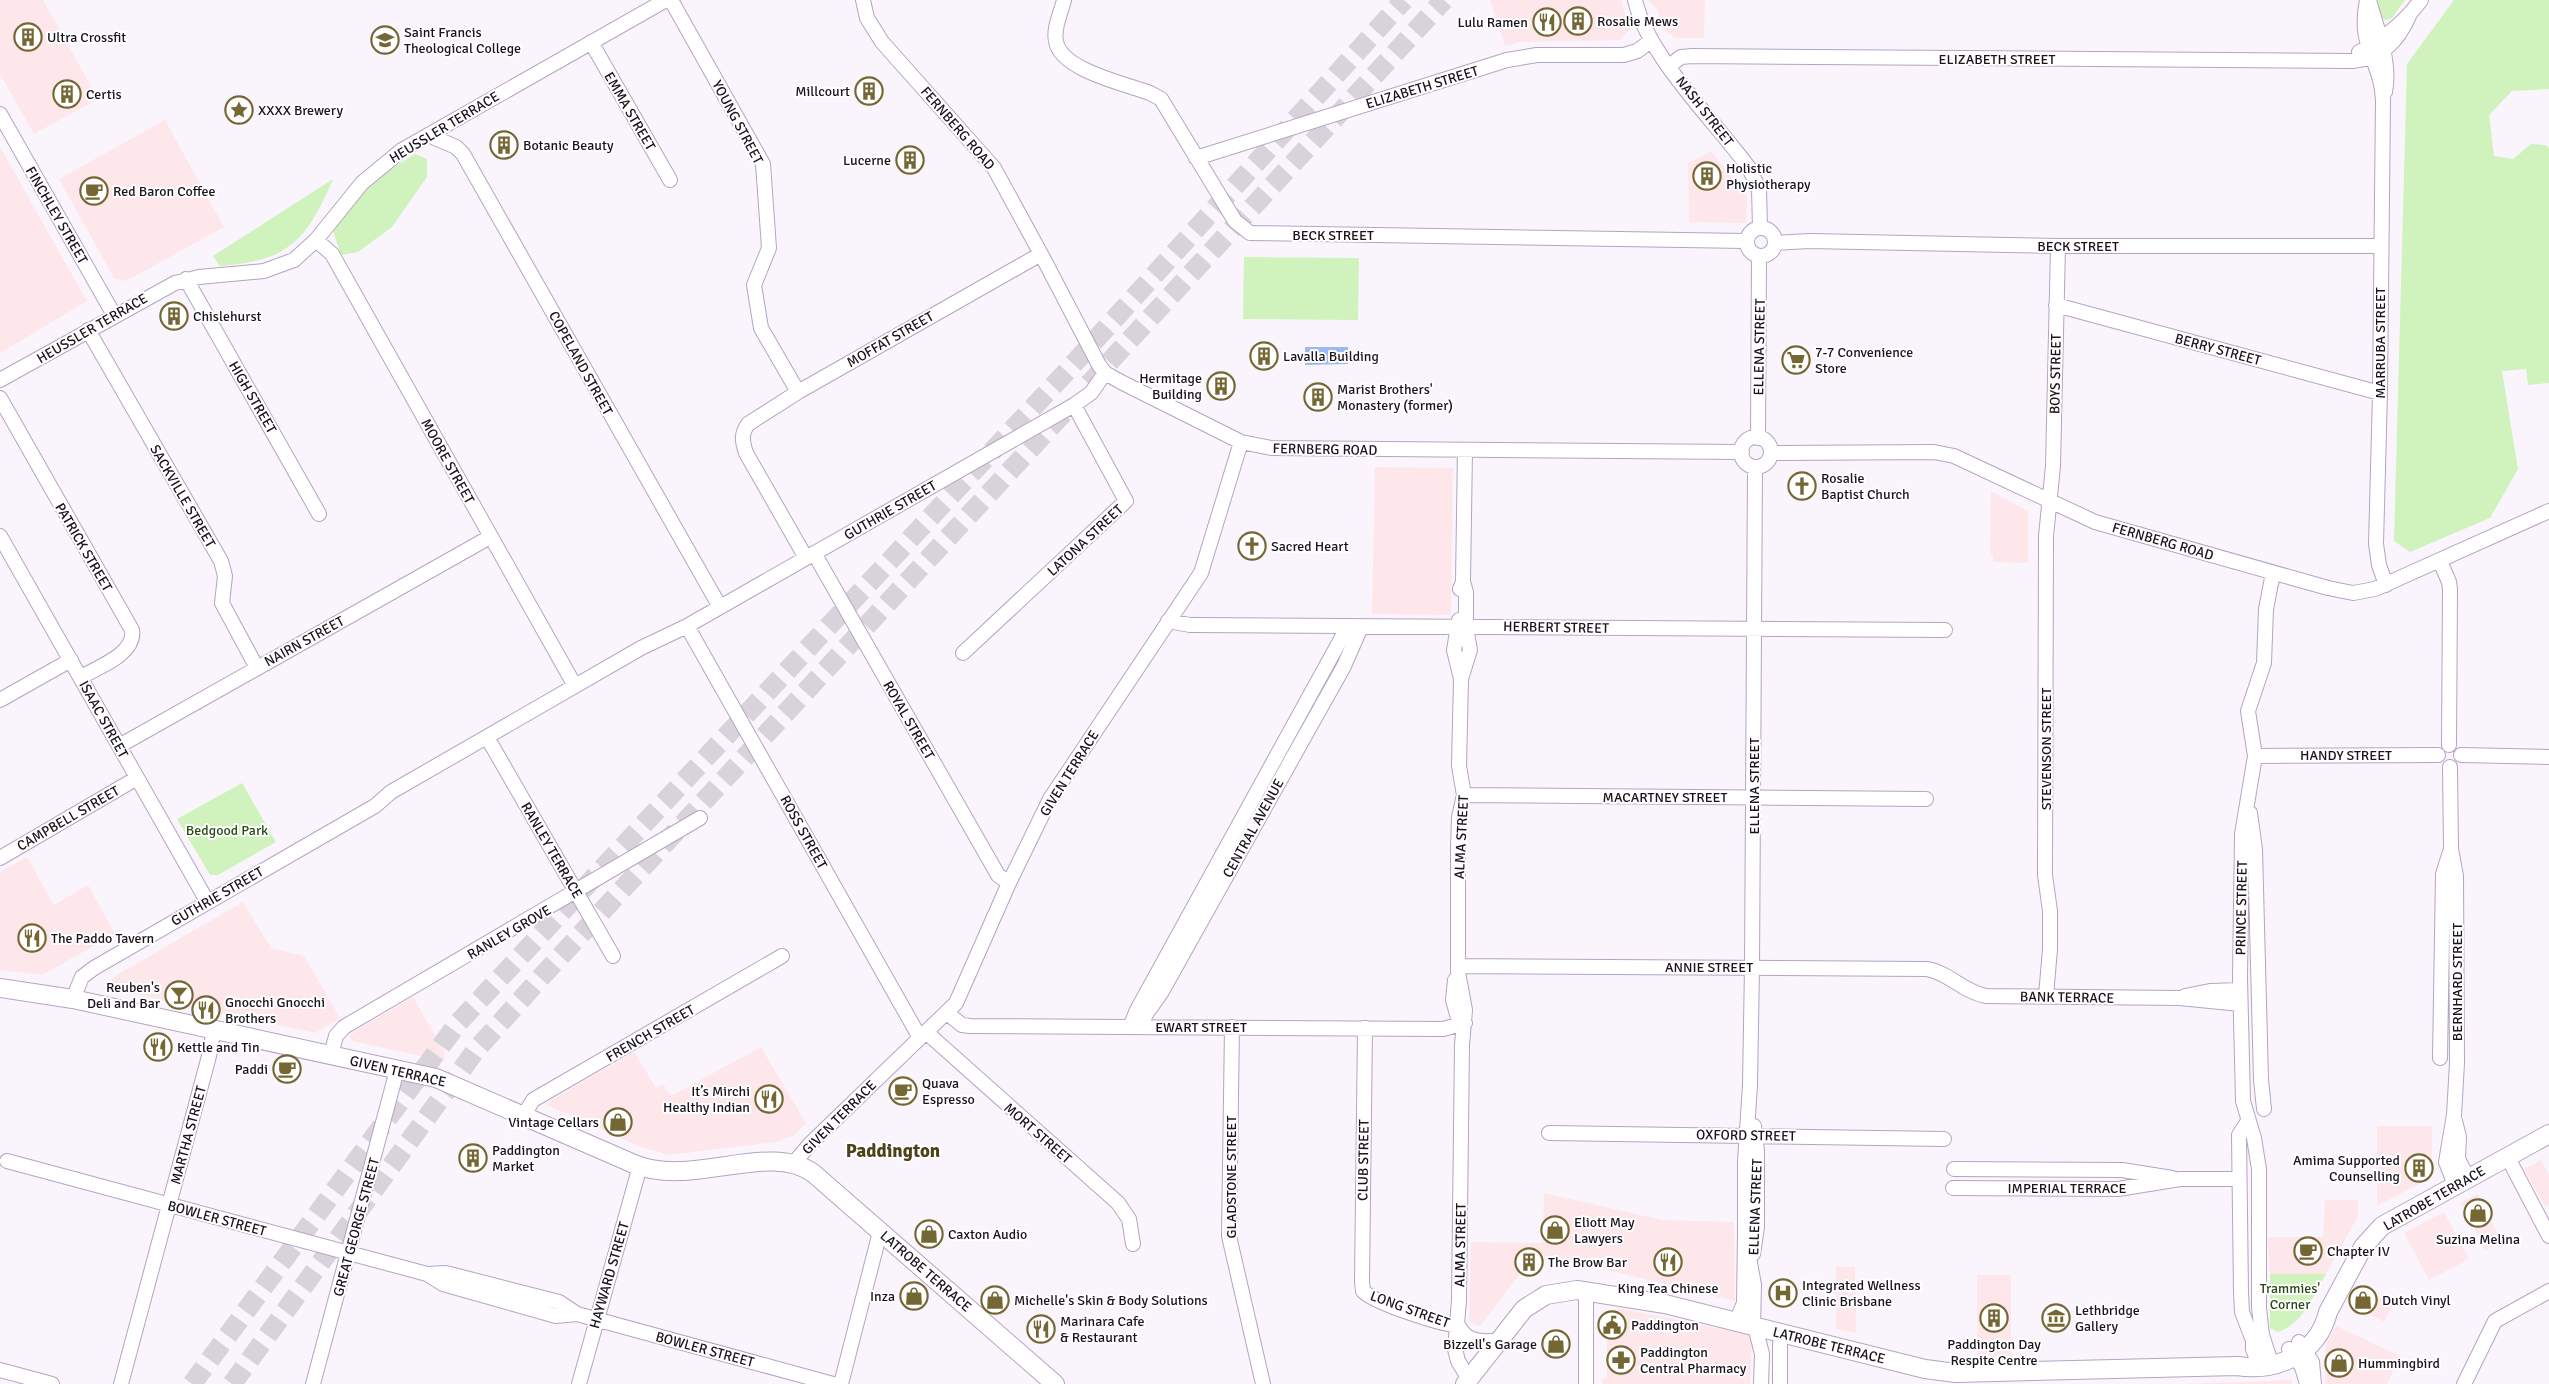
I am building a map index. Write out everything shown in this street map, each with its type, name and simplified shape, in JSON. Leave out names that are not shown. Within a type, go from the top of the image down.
[{"type":"main road","name":"GIVEN TERRACE","points":[[0,988],[73,999],[446,1081],[640,1166],[680,1172],[770,1161],[794,1163]]},
{"type":"main road","name":"LATROBE TERRACE","points":[[1467,1381],[1518,1316],[1537,1300],[1558,1292],[1586,1290],[1664,1304],[1748,1324],[1925,1369],[1956,1379],[2237,1366],[2265,1363],[2297,1350],[2326,1322],[2328,1312],[2364,1248],[2382,1226],[2549,1134]]},
{"type":"main road","name":"LATROBE TERRACE","points":[[794,1163],[813,1174],[1055,1384]]},
{"type":"street","name":"HEUSSLER TERRACE","points":[[0,380],[163,288],[186,279],[275,269],[294,260],[316,240],[349,197],[373,172],[428,135],[666,0]]},
{"type":"street","name":"YOUNG STREET","points":[[671,0],[763,164],[769,248],[754,285],[761,328],[798,392]]},
{"type":"street","name":"FERNBERG ROAD","points":[[864,0],[867,18],[882,42],[994,168],[1095,359],[1105,372],[1241,442],[1286,449],[1742,452]]},
{"type":"street","name":"BECK STREET","points":[[1064,0],[1055,32],[1060,53],[1076,66],[1150,92],[1161,99],[1235,221],[1250,234],[1746,241]]},
{"type":"street","name":"NASH STREET","points":[[1635,0],[1638,16],[1651,41],[1749,168],[1758,189],[1760,227]]},
{"type":"street","name":"MARRUBA STREET","points":[[2368,0],[2383,45],[2388,76],[2383,100]]},
{"type":"street","name":"MARRUBA STREET","points":[[2368,0],[2363,24],[2369,53],[2380,79],[2383,100],[2380,393],[2376,544],[2379,565],[2386,585]]},
{"type":"street","points":[[2383,45],[2399,35],[2420,0]]},
{"type":"street","name":"ELIZABETH STREET","points":[[1196,158],[1508,60],[1537,55],[1624,55],[1636,52],[1651,41]]},
{"type":"street","name":"EMMA STREET","points":[[591,42],[670,180]]},
{"type":"street","name":"ELIZABETH STREET","points":[[1669,66],[1681,57],[1692,56],[2354,61],[2383,45]]},
{"type":"street","name":"FINCHLEY STREET","points":[[0,114],[114,315]]},
{"type":"street","name":"COPELAND STREET","points":[[428,135],[456,147],[463,154],[720,607]]},
{"type":"street","points":[[1760,227],[1773,234],[1775,243],[1768,254],[1760,256],[1748,250],[1746,241],[1752,230],[1760,227]]},
{"type":"street","name":"MOORE STREET","points":[[316,240],[332,254],[575,686]]},
{"type":"street","name":"BECK STREET","points":[[1775,243],[1809,241],[2058,246],[2381,246]]},
{"type":"street","name":"BOYS STREET","points":[[2049,501],[2053,466],[2058,246]]},
{"type":"street","name":"MOFFAT STREET","points":[[743,431],[754,418],[1041,254]]},
{"type":"street","name":"ELLENA STREET","points":[[1758,438],[1760,256]]},
{"type":"street","name":"HIGH STREET","points":[[186,279],[319,514]]},
{"type":"street","name":"BERRY STREET","points":[[2056,305],[2380,393]]},
{"type":"street","name":"SACKVILLE STREET","points":[[88,330],[221,561],[225,576],[222,603],[257,668]]},
{"type":"street","name":"GUTHRIE STREET","points":[[73,999],[81,980],[88,971],[374,806],[391,792],[641,648],[687,626],[1074,405],[1092,393],[1105,372]]},
{"type":"street","name":"PATRICK STREET","points":[[0,398],[132,630],[132,642],[126,650],[81,677]]},
{"type":"street","name":"LATONA STREET","points":[[963,652],[1126,501],[1074,405]]},
{"type":"street","name":"ROYAL STREET","points":[[743,431],[746,452],[810,555],[998,875],[1009,883]]},
{"type":"street","points":[[1758,438],[1769,444],[1771,453],[1768,462],[1756,467],[1744,461],[1742,452],[1745,443],[1758,438]]},
{"type":"street","name":"GIVEN TERRACE","points":[[794,1163],[810,1144],[946,1013],[962,991],[1009,883],[1050,799],[1201,573],[1241,442]]},
{"type":"street","name":"ALMA STREET","points":[[1465,450],[1463,582],[1458,599],[1462,627],[1454,650],[1462,679],[1459,766],[1464,795],[1459,820],[1458,966],[1453,992],[1462,1024],[1458,1326],[1455,1352],[1467,1381]]},
{"type":"street","name":"FERNBERG ROAD","points":[[1771,453],[1934,452],[1954,456],[2095,522],[2353,593],[2386,585],[2549,511]]},
{"type":"street","name":"ELLENA STREET","points":[[1748,1324],[1754,1281],[1753,1245],[1757,1227],[1749,1104],[1754,798],[1756,467]]},
{"type":"street","name":"STEVENSON STREET","points":[[2046,996],[2050,949],[2050,903],[2045,875],[2046,546],[2049,501]]},
{"type":"street","name":"NAIRN STREET","points":[[119,746],[490,537]]},
{"type":"street","name":"ISAAC STREET","points":[[1,542],[81,677],[207,901]]},
{"type":"street","points":[[2440,561],[2449,582],[2450,590],[2449,745]]},
{"type":"street","name":"PRINCE STREET","points":[[2265,1363],[2264,1340],[2259,1308],[2259,1169],[2254,1138],[2242,1097],[2240,997],[2241,859],[2247,795],[2255,756],[2248,711],[2264,663],[2266,609],[2273,572]]},
{"type":"street","name":"HERBERT STREET","points":[[1168,621],[1190,626],[1354,628],[1945,630]]},
{"type":"street","name":"ROSS STREET","points":[[687,626],[923,1035]]},
{"type":"street","name":"CENTRAL AVENUE","points":[[1136,1027],[1136,1010],[1354,628]]},
{"type":"street","name":"GUTHRIE STREET","points":[[374,806],[394,800],[646,655],[666,637]]},
{"type":"street","points":[[0,700],[71,660]]},
{"type":"street","name":"RANLEY TERRACE","points":[[490,744],[613,956]]},
{"type":"street","points":[[2449,745],[2456,747],[2461,755],[2456,765],[2450,767],[2440,762],[2438,755],[2443,747],[2449,745]]},
{"type":"street","name":"HANDY STREET","points":[[2255,756],[2438,755]]},
{"type":"street","points":[[2461,755],[2549,757]]},
{"type":"street","name":"BERNHARD STREET","points":[[2450,767],[2450,849],[2456,876],[2457,1063],[2454,1115],[2446,1162],[2461,1181]]},
{"type":"street","name":"CAMPBELL STREET","points":[[0,858],[137,778]]},
{"type":"street","name":"MACARTNEY STREET","points":[[1464,795],[1926,800]]},
{"type":"street","name":"PRINCE STREET","points":[[2247,795],[2255,845],[2258,976],[2261,1017],[2261,1080],[2264,1109]]},
{"type":"street","name":"RANLEY GROVE","points":[[331,1055],[336,1036],[344,1027],[577,892],[700,818]]},
{"type":"street","name":"BERNHARD STREET","points":[[2440,1058],[2442,882],[2443,870],[2450,849]]},
{"type":"street","name":"FRENCH STREET","points":[[524,1115],[533,1100],[782,956]]},
{"type":"street","name":"ANNIE STREET","points":[[1458,966],[1927,969],[1938,972],[1957,984]]},
{"type":"street","name":"PRINCE STREET","points":[[2242,1022],[2258,976]]},
{"type":"street","name":"BANK TERRACE","points":[[1957,984],[1973,993],[1986,996],[2240,997]]},
{"type":"street","name":"EWART STREET","points":[[946,1013],[962,1025],[970,1026],[1443,1029],[1462,1024]]},
{"type":"street","points":[[2242,1022],[2261,1017]]},
{"type":"street","name":"GLADSTONE STREET","points":[[1232,1027],[1228,1236],[1263,1384]]},
{"type":"street","name":"CLUB STREET","points":[[1363,1292],[1365,1028]]},
{"type":"street","name":"MARTHA STREET","points":[[121,1384],[214,1030]]},
{"type":"street","name":"MORT STREET","points":[[923,1035],[1118,1203],[1130,1222],[1133,1244]]},
{"type":"street","name":"GREAT GEORGE STREET","points":[[313,1384],[397,1070]]},
{"type":"street","name":"PRINCE STREET","points":[[2248,1121],[2239,1133],[2241,1302],[2252,1338],[2265,1363]]},
{"type":"street","name":"OXFORD STREET","points":[[1548,1133],[1944,1138]]},
{"type":"street","name":"ELLENA STREET","points":[[1748,1324],[1744,1303],[1745,1235],[1751,1135]]},
{"type":"street","points":[[2507,1156],[2549,1236]]},
{"type":"street","name":"BOWLER STREET","points":[[8,1161],[427,1274],[442,1284],[556,1316],[577,1314],[833,1384]]},
{"type":"street","name":"HAYWARD STREET","points":[[579,1384],[640,1166]]},
{"type":"street","name":"IMPERIAL TERRACE","points":[[1954,1169],[2122,1170],[2180,1179],[2239,1179]]},
{"type":"street","name":"IMPERIAL TERRACE","points":[[1953,1188],[2118,1189],[2180,1179]]},
{"type":"street","points":[[841,1384],[880,1232]]},
{"type":"street","name":"ELLENA STREET","points":[[1745,1235],[1754,1281]]},
{"type":"street","points":[[1586,1290],[1586,1384]]},
{"type":"street","points":[[2464,1384],[2496,1321],[2549,1291]]},
{"type":"street","name":"LONG STREET","points":[[1363,1292],[1376,1300],[1448,1326],[1458,1326]]},
{"type":"street","name":"PRINCE STREET","points":[[2252,1338],[2259,1308]]},
{"type":"street","points":[[1748,1324],[1762,1354],[1761,1384]]},
{"type":"street","points":[[1458,1326],[1465,1337],[1471,1341],[1499,1340]]},
{"type":"street","points":[[1780,1384],[1780,1344],[1783,1334]]},
{"type":"street","points":[[2297,1350],[2307,1384]]},
{"type":"street","points":[[2297,1350],[2313,1364],[2314,1384]]},
{"type":"street","points":[[0,1370],[52,1384]]},
{"type":"shaded area","points":[[0,0],[43,0],[98,99],[34,134],[0,74]]},
{"type":"shaded area","points":[[1490,0],[1621,0],[1629,30],[1620,40],[1519,42],[1505,46]]},
{"type":"shaded area","points":[[1648,0],[1705,0],[1704,38],[1675,38],[1663,29],[1657,9]]},
{"type":"shaded area","points":[[165,120],[224,227],[126,281],[114,278],[59,179]]},
{"type":"shaded area","points":[[0,147],[87,301],[0,353]]},
{"type":"shaded area","points":[[1711,151],[1747,197],[1746,223],[1689,222],[1688,163]]},
{"type":"shaded area","points":[[1375,467],[1453,468],[1451,615],[1372,614]]},
{"type":"shaded area","points":[[1991,491],[2028,511],[2028,563],[1993,562],[1993,555],[1990,555]]},
{"type":"shaded area","points":[[27,857],[54,905],[88,885],[115,934],[42,975],[0,970],[0,872]]},
{"type":"shaded area","points":[[243,902],[271,948],[304,956],[340,1018],[315,1033],[115,990],[111,987],[111,980],[120,973]]},
{"type":"shaded area","points":[[413,997],[445,1053],[444,1061],[352,1041],[350,1036],[355,1031]]},
{"type":"shaded area","points":[[761,1047],[806,1123],[793,1136],[776,1142],[668,1155],[639,1146],[545,1104],[634,1052],[656,1088],[663,1084],[671,1096]]},
{"type":"shaded area","points":[[2377,1126],[2432,1126],[2432,1177],[2377,1206]]},
{"type":"shaded area","points":[[2541,1160],[2549,1175],[2549,1205],[2545,1207],[2524,1169]]},
{"type":"shaded area","points":[[1544,1193],[1662,1220],[1734,1222],[1735,1301],[1545,1255],[1532,1269],[1524,1269],[1480,1326],[1469,1322],[1471,1242],[1543,1243]]},
{"type":"shaded area","points":[[2478,1194],[2502,1242],[2485,1250],[2461,1202]]},
{"type":"shaded area","points":[[2325,1200],[2358,1200],[2358,1216],[2326,1274],[2270,1274],[2267,1237],[2323,1237]]},
{"type":"shaded area","points":[[2444,1212],[2469,1259],[2429,1280],[2404,1233]]},
{"type":"shaded area","points":[[1836,1267],[1855,1267],[1856,1333],[1836,1329]]},
{"type":"shaded area","points":[[1977,1275],[2011,1275],[2011,1356],[1977,1357]]},
{"type":"shaded area","points":[[2359,1287],[2393,1305],[2384,1322],[2349,1304]]},
{"type":"shaded area","points":[[1618,1308],[1752,1335],[1750,1384],[1603,1384],[1603,1379],[1607,1378],[1607,1323],[1617,1323]]},
{"type":"shaded area","points":[[2336,1326],[2400,1356],[2387,1384],[2325,1384],[2326,1344]]},
{"type":"shaded area","points":[[2292,1380],[2292,1384],[2180,1384]]},
{"type":"green space","points":[[2378,0],[2405,0],[2392,18],[2386,20],[2379,16]]},
{"type":"green space","points":[[2454,0],[2549,0],[2549,89],[2512,91],[2489,115],[2494,156],[2513,159],[2531,144],[2545,145],[2549,148],[2549,383],[2528,385],[2526,369],[2502,371],[2518,469],[2490,518],[2410,552],[2394,541],[2407,64]]},
{"type":"green space","points":[[415,154],[427,159],[427,177],[392,227],[358,252],[341,255],[333,231],[368,183]]},
{"type":"green space","points":[[333,179],[314,218],[293,244],[263,259],[220,266],[213,256]]},
{"type":"green space","points":[[1244,257],[1359,258],[1358,320],[1243,319]]},
{"type":"green space","name":"Bedgood Park","points":[[242,783],[276,842],[218,875],[210,875],[177,819]]},
{"type":"green space","name":"Trammies' Corner","points":[[2270,1274],[2326,1274],[2301,1316],[2287,1328],[2278,1332],[2270,1328]]},
{"type":"water","points":[[1305,347],[1348,347],[1348,364],[1305,365]]},
{"type":"tunnel","points":[[192,1384],[458,1023],[1068,370],[1404,0]]},
{"type":"tunnel","points":[[1089,384],[1444,0]]},
{"type":"tunnel","points":[[232,1384],[476,1050],[544,974],[1070,406]]},
{"type":"place","name":"Rosalie Mews","points":[[1578,21]]},
{"type":"place","name":"Lulu Ramen","points":[[1547,22]]},
{"type":"place","name":"Ultra Crossfit","points":[[28,37]]},
{"type":"place","name":"Saint Francis Theological College","points":[[385,40]]},
{"type":"place","name":"Millcourt","points":[[869,91]]},
{"type":"place","name":"Certis","points":[[67,94]]},
{"type":"place","name":"XXXX Brewery","points":[[239,110]]},
{"type":"place","name":"Botanic Beauty","points":[[504,145]]},
{"type":"place","name":"Lucerne","points":[[910,160]]},
{"type":"place","name":"Holistic Physiotherapy","points":[[1707,176]]},
{"type":"place","name":"Red Baron Coffee","points":[[94,191]]},
{"type":"place","name":"Chislehurst","points":[[174,316]]},
{"type":"place","name":"Lavalla Building","points":[[1264,356]]},
{"type":"place","name":"7-7 Convenience Store","points":[[1796,360]]},
{"type":"place","name":"Hermitage Building","points":[[1221,386]]},
{"type":"place","name":"Marist Brothers' Monastery (former)","points":[[1318,397]]},
{"type":"place","name":"Rosalie Baptist Church","points":[[1802,486]]},
{"type":"place","name":"Sacred Heart","points":[[1252,546]]},
{"type":"place","name":"The Paddo Tavern","points":[[32,938]]},
{"type":"place","name":"Reuben's Deli and Bar","points":[[179,995]]},
{"type":"place","name":"Gnocchi Gnocchi Brothers","points":[[206,1010]]},
{"type":"place","name":"Kettle and Tin","points":[[158,1047]]},
{"type":"place","name":"Paddi","points":[[287,1069]]},
{"type":"place","name":"Quava Espresso","points":[[903,1091]]},
{"type":"place","name":"It’s Mirchi Healthy Indian","points":[[769,1099]]},
{"type":"place","name":"Vintage Cellars","points":[[618,1122]]},
{"type":"place","name":"Paddington Market","points":[[473,1158]]},
{"type":"place","name":"Amima Supported Counselling","points":[[2419,1168]]},
{"type":"place","name":"Suzina Melina","points":[[2478,1213]]},
{"type":"place","name":"Eliott May Lawyers","points":[[1555,1230]]},
{"type":"place","name":"Caxton Audio","points":[[929,1234]]},
{"type":"place","name":"Chapter IV","points":[[2308,1251]]},
{"type":"place","name":"The Brow Bar","points":[[1529,1262]]},
{"type":"place","name":"King Tea Chinese","points":[[1668,1262]]},
{"type":"place","name":"Integrated Wellness Clinic Brisbane","points":[[1783,1293]]},
{"type":"place","name":"Inza","points":[[914,1296]]},
{"type":"place","name":"Michelle's Skin & Body Solutions","points":[[995,1300]]},
{"type":"place","name":"Dutch Vinyl","points":[[2363,1300]]},
{"type":"place","name":"Paddington Day Respite Centre","points":[[1994,1318]]},
{"type":"place","name":"Lethbridge Gallery","points":[[2056,1318]]},
{"type":"place","name":"Paddington","points":[[1612,1325]]},
{"type":"place","name":"Marinara Cafe & Restaurant","points":[[1041,1329]]},
{"type":"place","name":"Bizzell's Garage","points":[[1556,1344]]},
{"type":"place","name":"Paddington Central Pharmacy","points":[[1621,1360]]},
{"type":"place","name":"Hummingbird","points":[[2339,1363]]},
{"type":"district","name":"Paddington","points":[[893,1150]]}]
